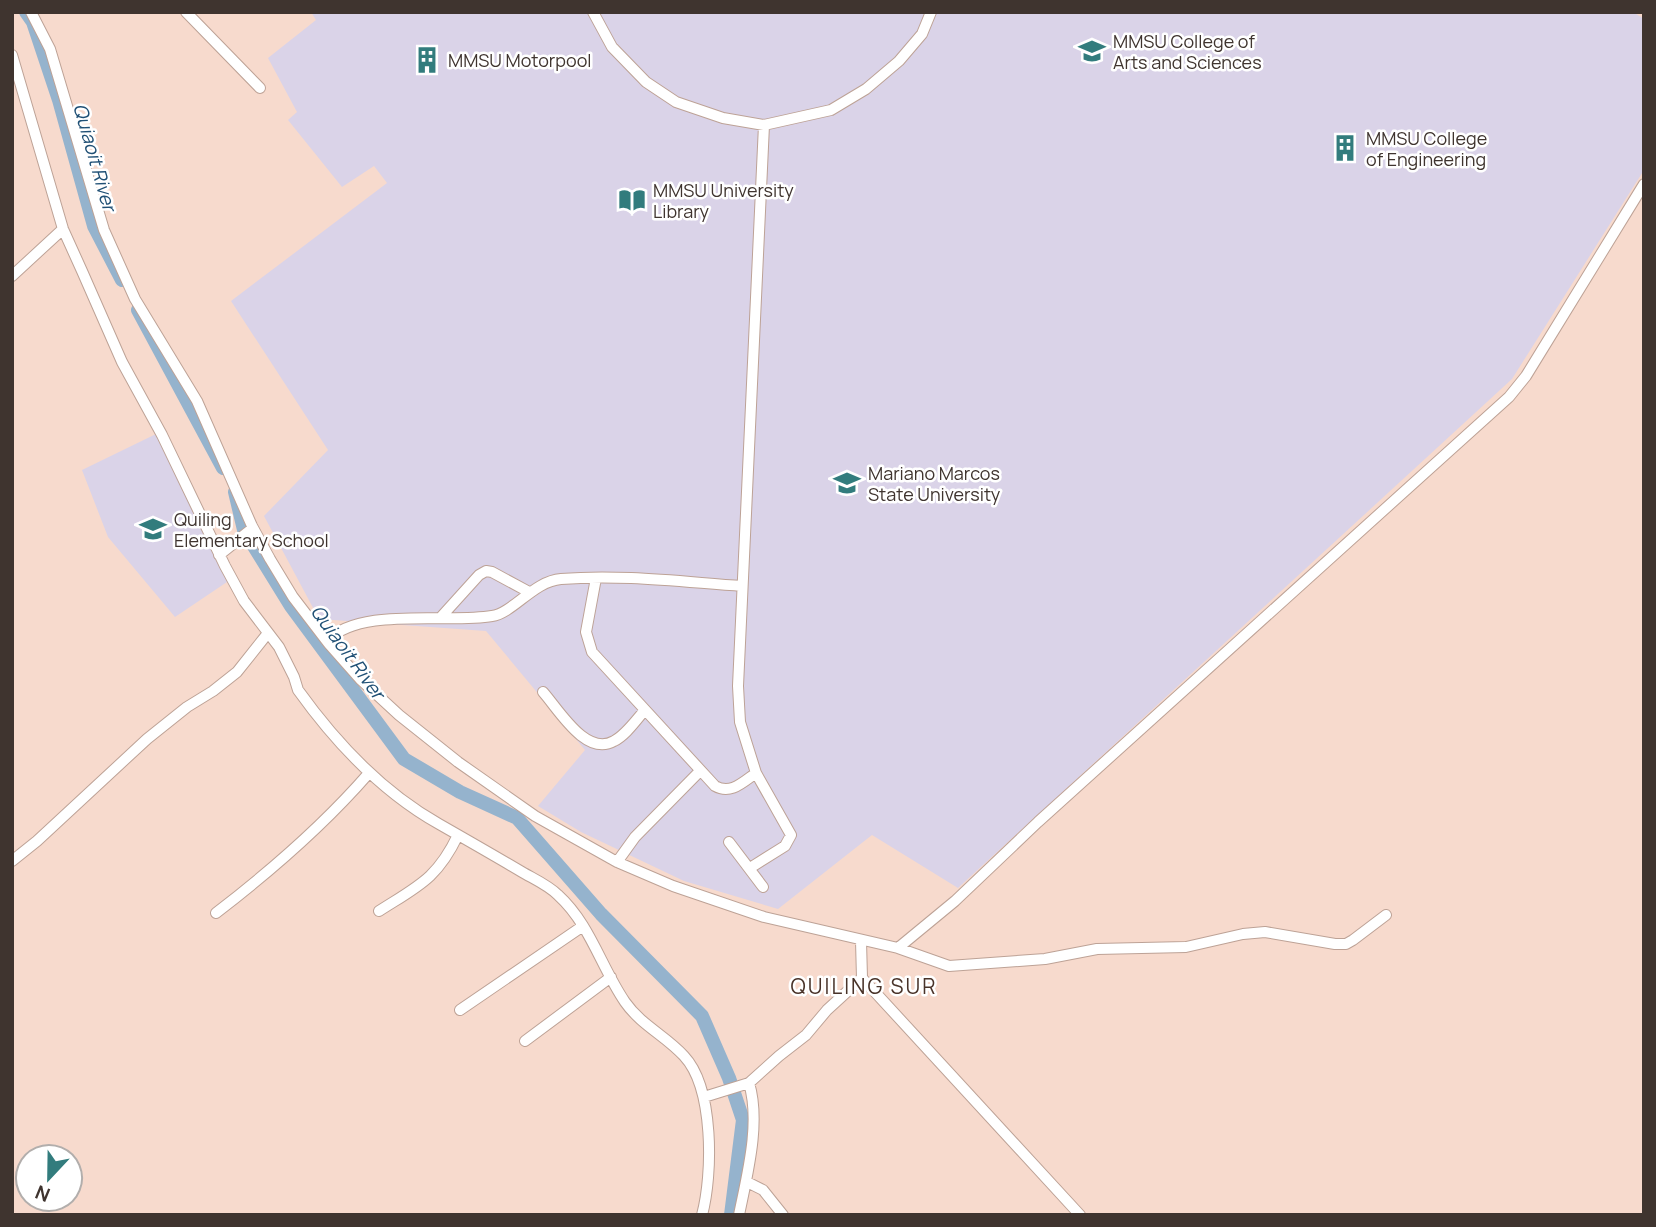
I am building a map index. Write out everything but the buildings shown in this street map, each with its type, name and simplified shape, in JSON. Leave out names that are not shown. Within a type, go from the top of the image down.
[{"type":"street","points":[[186,12],[260,88]]},
{"type":"street","points":[[593,12],[612,47],[646,82],[676,102],[723,118],[764,125],[796,120],[831,110],[866,89],[899,61],[922,34],[931,12]]},
{"type":"street","points":[[36,14],[50,49],[104,230],[135,299],[197,401],[251,530],[293,597],[360,679],[458,762],[535,816],[618,862],[721,903],[764,917],[898,948],[949,966],[1045,959],[1097,949],[1186,947],[1243,934],[1265,932],[1346,944],[1386,915]]},
{"type":"street","points":[[12,55],[63,229],[122,362],[162,435],[244,601],[279,647],[298,690],[369,773],[393,794],[557,893],[583,926],[626,1003],[640,1020],[684,1056],[708,1097],[709,1145],[702,1215]]},
{"type":"street","points":[[750,868],[785,846],[791,835],[756,773],[740,722],[738,686],[764,125]]},
{"type":"street","points":[[898,948],[955,901],[1038,822],[1509,397],[1537,359],[1644,184]]},
{"type":"street","points":[[12,276],[63,229]]},
{"type":"street","points":[[222,553],[251,530]]},
{"type":"street","points":[[441,617],[479,575],[486,571],[529,592]]},
{"type":"street","points":[[327,641],[349,625],[441,617],[470,619],[495,616],[529,592],[557,579],[596,578],[742,586]]},
{"type":"street","points":[[596,578],[586,632],[592,652],[715,786],[722,789],[736,788],[756,773]]},
{"type":"street","points":[[12,861],[147,739],[237,672],[268,633]]},
{"type":"street","points":[[543,692],[582,737],[591,744],[601,746],[614,741],[645,710]]},
{"type":"street","points":[[618,862],[635,837],[699,771]]},
{"type":"street","points":[[216,913],[307,839],[369,773]]},
{"type":"street","points":[[379,911],[424,884],[447,858],[458,835]]},
{"type":"street","points":[[729,842],[763,887]]},
{"type":"street","points":[[460,1010],[583,926]]},
{"type":"street","points":[[861,941],[862,978],[1080,1215]]},
{"type":"street","points":[[525,1041],[611,977]]},
{"type":"street","points":[[708,1097],[744,1085],[806,1035],[827,1010],[862,978]]},
{"type":"street","points":[[739,1215],[747,1182],[755,1102],[744,1085]]},
{"type":"street","points":[[747,1182],[763,1190],[783,1215]]},
{"type":"shaded area","name":"Mariano Marcos State University","points":[[311,12],[1633,12],[1644,19],[1644,170],[1512,379],[958,888],[872,835],[778,909],[684,881],[581,832],[538,806],[585,750],[486,631],[319,619],[264,516],[328,450],[231,301],[387,183],[374,166],[342,187],[288,120],[297,112],[268,58],[316,20]]},
{"type":"shaded area","name":"Quiling Elementary School","points":[[156,434],[227,582],[175,617],[108,537],[82,470]]},
{"type":"waterway","name":"Quiaoit River","points":[[26,12],[33,22],[59,100],[94,226],[122,280]]},
{"type":"waterway","name":"Quiaoit River","points":[[138,310],[223,468]]},
{"type":"waterway","name":"Quiaoit River","points":[[235,492],[244,530],[291,606],[404,759],[460,792],[517,818],[601,914],[702,1016],[729,1078],[743,1120],[731,1215]]},
{"type":"place","name":"MMSU College of Arts and Sciences","points":[[1092,51]]},
{"type":"place","name":"MMSU Motorpool","points":[[427,60]]},
{"type":"place","name":"MMSU College of Engineering","points":[[1345,148]]},
{"type":"place","name":"MMSU University Library","points":[[632,200]]},
{"type":"place","name":"Mariano Marcos State University","points":[[847,483]]},
{"type":"place","name":"Quiling Elementary School","points":[[153,529]]},
{"type":"district","name":"QUILING SUR","points":[[864,986]]}]
